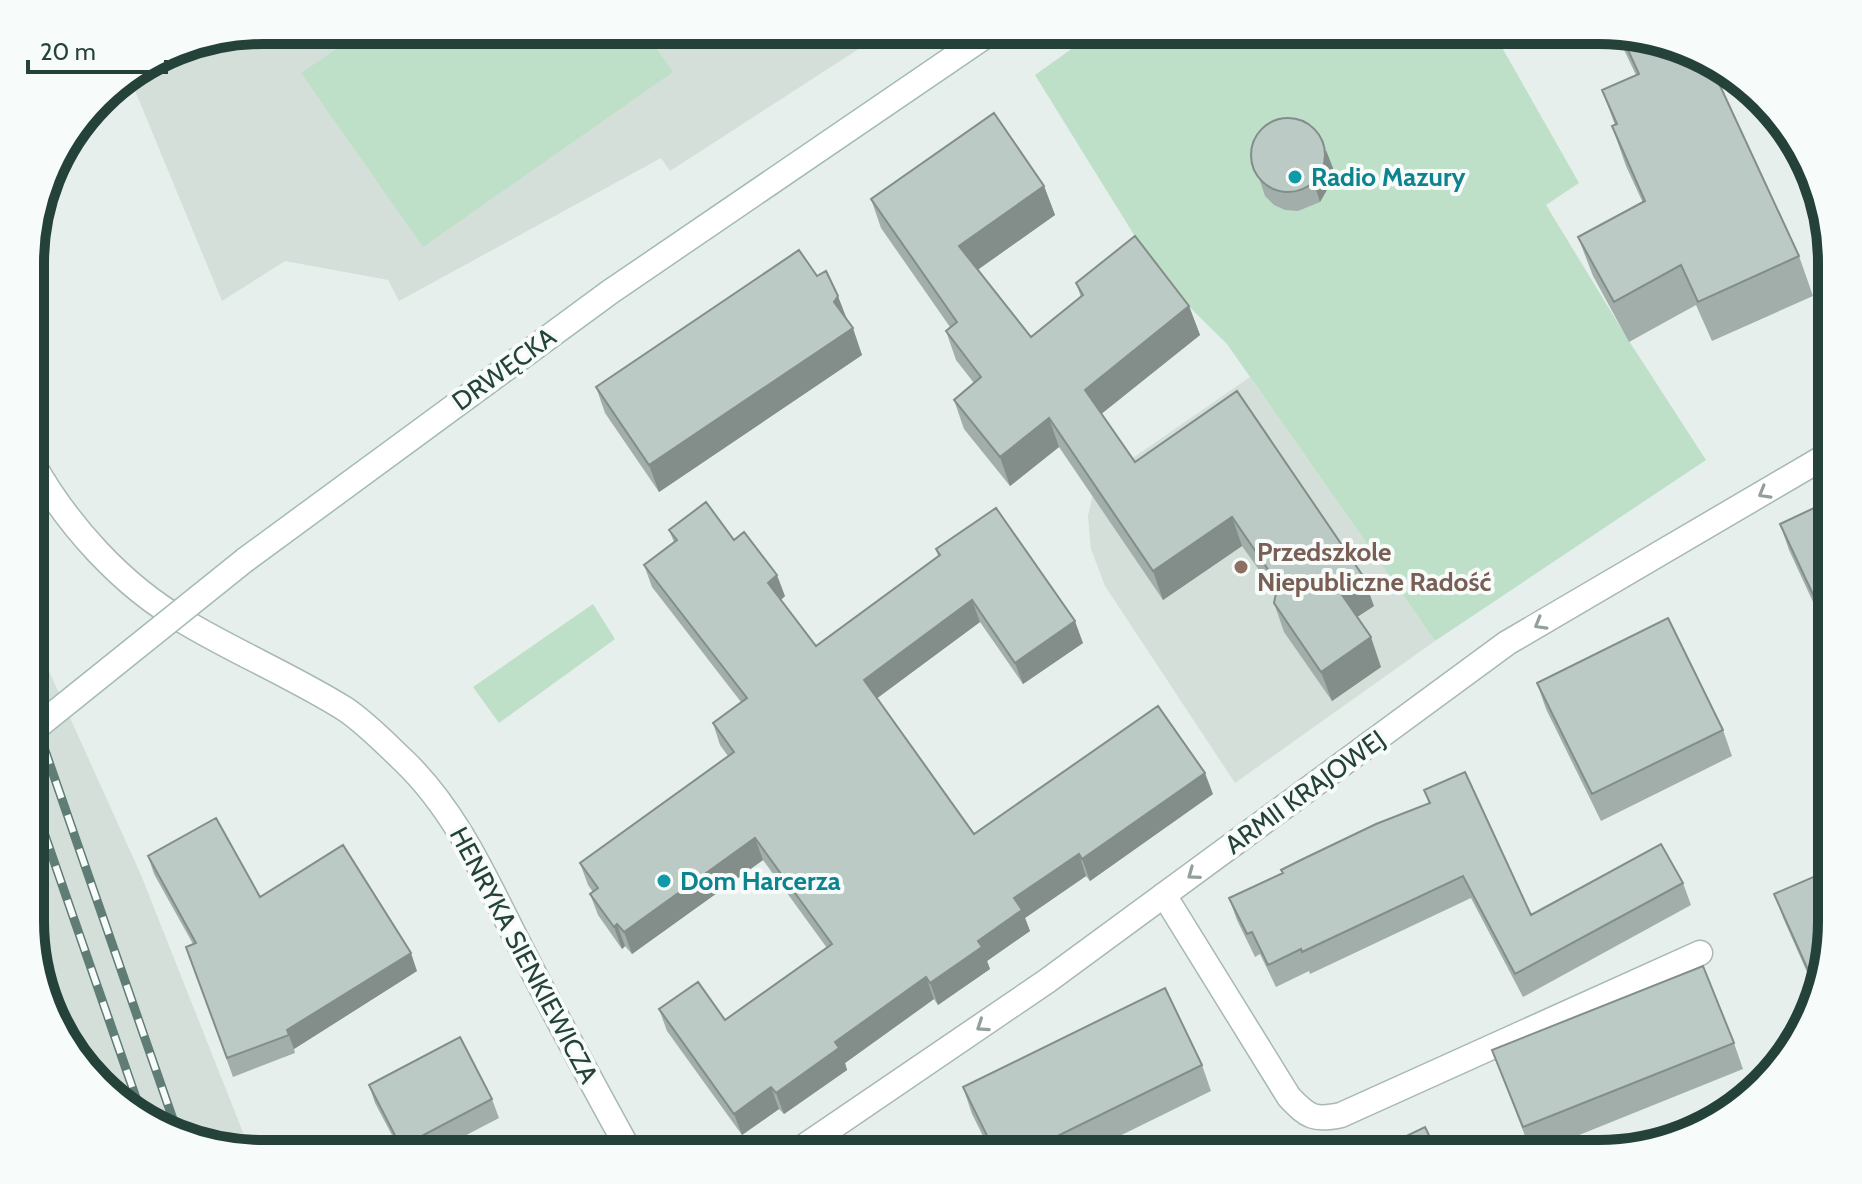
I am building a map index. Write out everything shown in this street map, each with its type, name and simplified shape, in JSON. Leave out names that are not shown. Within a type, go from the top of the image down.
[{"type":"street","name":"DRWĘCKA","points":[[44,721],[245,560],[610,292],[973,44]]},
{"type":"street","name":"ARMII KRAJOWEJ","points":[[814,1140],[1047,981],[1507,643],[1818,461]]},
{"type":"street","name":"HENRYKA SIENKIEWICZA","points":[[44,483],[85,538],[131,582],[183,622],[251,655],[347,711],[407,764],[470,847],[624,1140]]},
{"type":"street","points":[[1164,895],[1289,1097],[1303,1112],[1321,1119],[1341,1115],[1700,953]]},
{"type":"shaded area","points":[[263,44],[866,44],[670,171],[661,158],[399,301],[388,280],[285,261],[222,301],[133,87],[154,73],[193,56],[235,46]]},
{"type":"shaded area","name":"Przedszkole Niepubliczne Radość","points":[[1250,377],[1435,641],[1235,783],[1105,586],[1091,549],[1088,516],[1095,484]]},
{"type":"shaded area","points":[[44,660],[141,875],[246,1139],[206,1133],[141,1103],[98,1065],[81,1043],[61,1005],[51,978],[44,921]]},
{"type":"green space","points":[[343,44],[653,44],[673,72],[423,247],[301,73]]},
{"type":"green space","points":[[1078,44],[1500,44],[1579,183],[1546,205],[1706,460],[1435,641],[1227,344],[1162,280],[1035,75]]},
{"type":"green space","points":[[593,604],[615,639],[499,723],[473,687]]},
{"type":"building","points":[[1626,46],[1656,51],[1717,78],[1799,256],[1698,302],[1681,265],[1614,302],[1578,237],[1645,201],[1612,126],[1617,124],[1602,90],[1639,74]]},
{"type":"building","points":[[994,113],[1044,186],[959,246],[1031,337],[1083,295],[1076,283],[1135,236],[1189,306],[1085,390],[1135,462],[1237,391],[1363,576],[1340,592],[1371,637],[1321,672],[1274,603],[1278,584],[1232,517],[1153,571],[1049,418],[1000,457],[954,400],[981,377],[946,331],[957,322],[871,199]]},
{"type":"building","name":"Radio Mazury","points":[[1288,118],[1302,121],[1314,129],[1322,141],[1325,155],[1322,169],[1314,181],[1302,189],[1288,192],[1274,189],[1262,181],[1254,169],[1251,155],[1254,141],[1262,129],[1274,121]]},
{"type":"building","points":[[799,250],[817,276],[826,271],[838,296],[834,302],[853,328],[649,465],[596,387]]},
{"type":"building","points":[[706,502],[734,540],[744,532],[777,575],[768,583],[816,646],[940,555],[936,549],[996,508],[1075,621],[1015,663],[972,600],[864,680],[974,834],[1158,706],[1205,773],[1082,859],[1079,854],[1014,898],[1022,910],[978,941],[982,947],[930,983],[926,977],[835,1042],[839,1048],[776,1093],[771,1087],[734,1114],[659,1009],[698,982],[725,1020],[832,944],[755,838],[624,932],[617,924],[614,927],[590,894],[598,888],[580,863],[734,752],[713,723],[747,698],[644,565],[677,540],[669,530]]},
{"type":"building","points":[[1818,506],[1818,603],[1817,603],[1780,524]]},
{"type":"building","points":[[1668,618],[1723,730],[1592,794],[1537,683]]},
{"type":"building","points":[[1465,772],[1531,915],[1661,844],[1683,883],[1515,974],[1463,876],[1268,965],[1252,932],[1247,934],[1229,898],[1376,824],[1430,803],[1424,790]]},
{"type":"building","points":[[216,818],[260,897],[343,845],[411,953],[287,1030],[289,1035],[227,1058],[186,947],[196,943],[148,856]]},
{"type":"building","points":[[1818,875],[1818,935],[1814,964],[1809,972],[1774,894]]},
{"type":"building","points":[[1703,966],[1734,1043],[1523,1127],[1492,1050]]},
{"type":"building","points":[[1165,988],[1202,1065],[1049,1140],[989,1140],[963,1087]]},
{"type":"building","points":[[460,1037],[492,1099],[414,1140],[397,1140],[369,1085]]},
{"type":"building","points":[[1425,1127],[1431,1140],[1398,1140]]},
{"type":"railway","points":[[44,748],[173,1120]]},
{"type":"railway","points":[[44,833],[137,1100]]},
{"type":"place","name":"Radio Mazury","points":[[1295,177]]},
{"type":"place","name":"Przedszkole Niepubliczne Radość","points":[[1241,567]]},
{"type":"place","name":"Dom Harcerza","points":[[664,881]]}]
